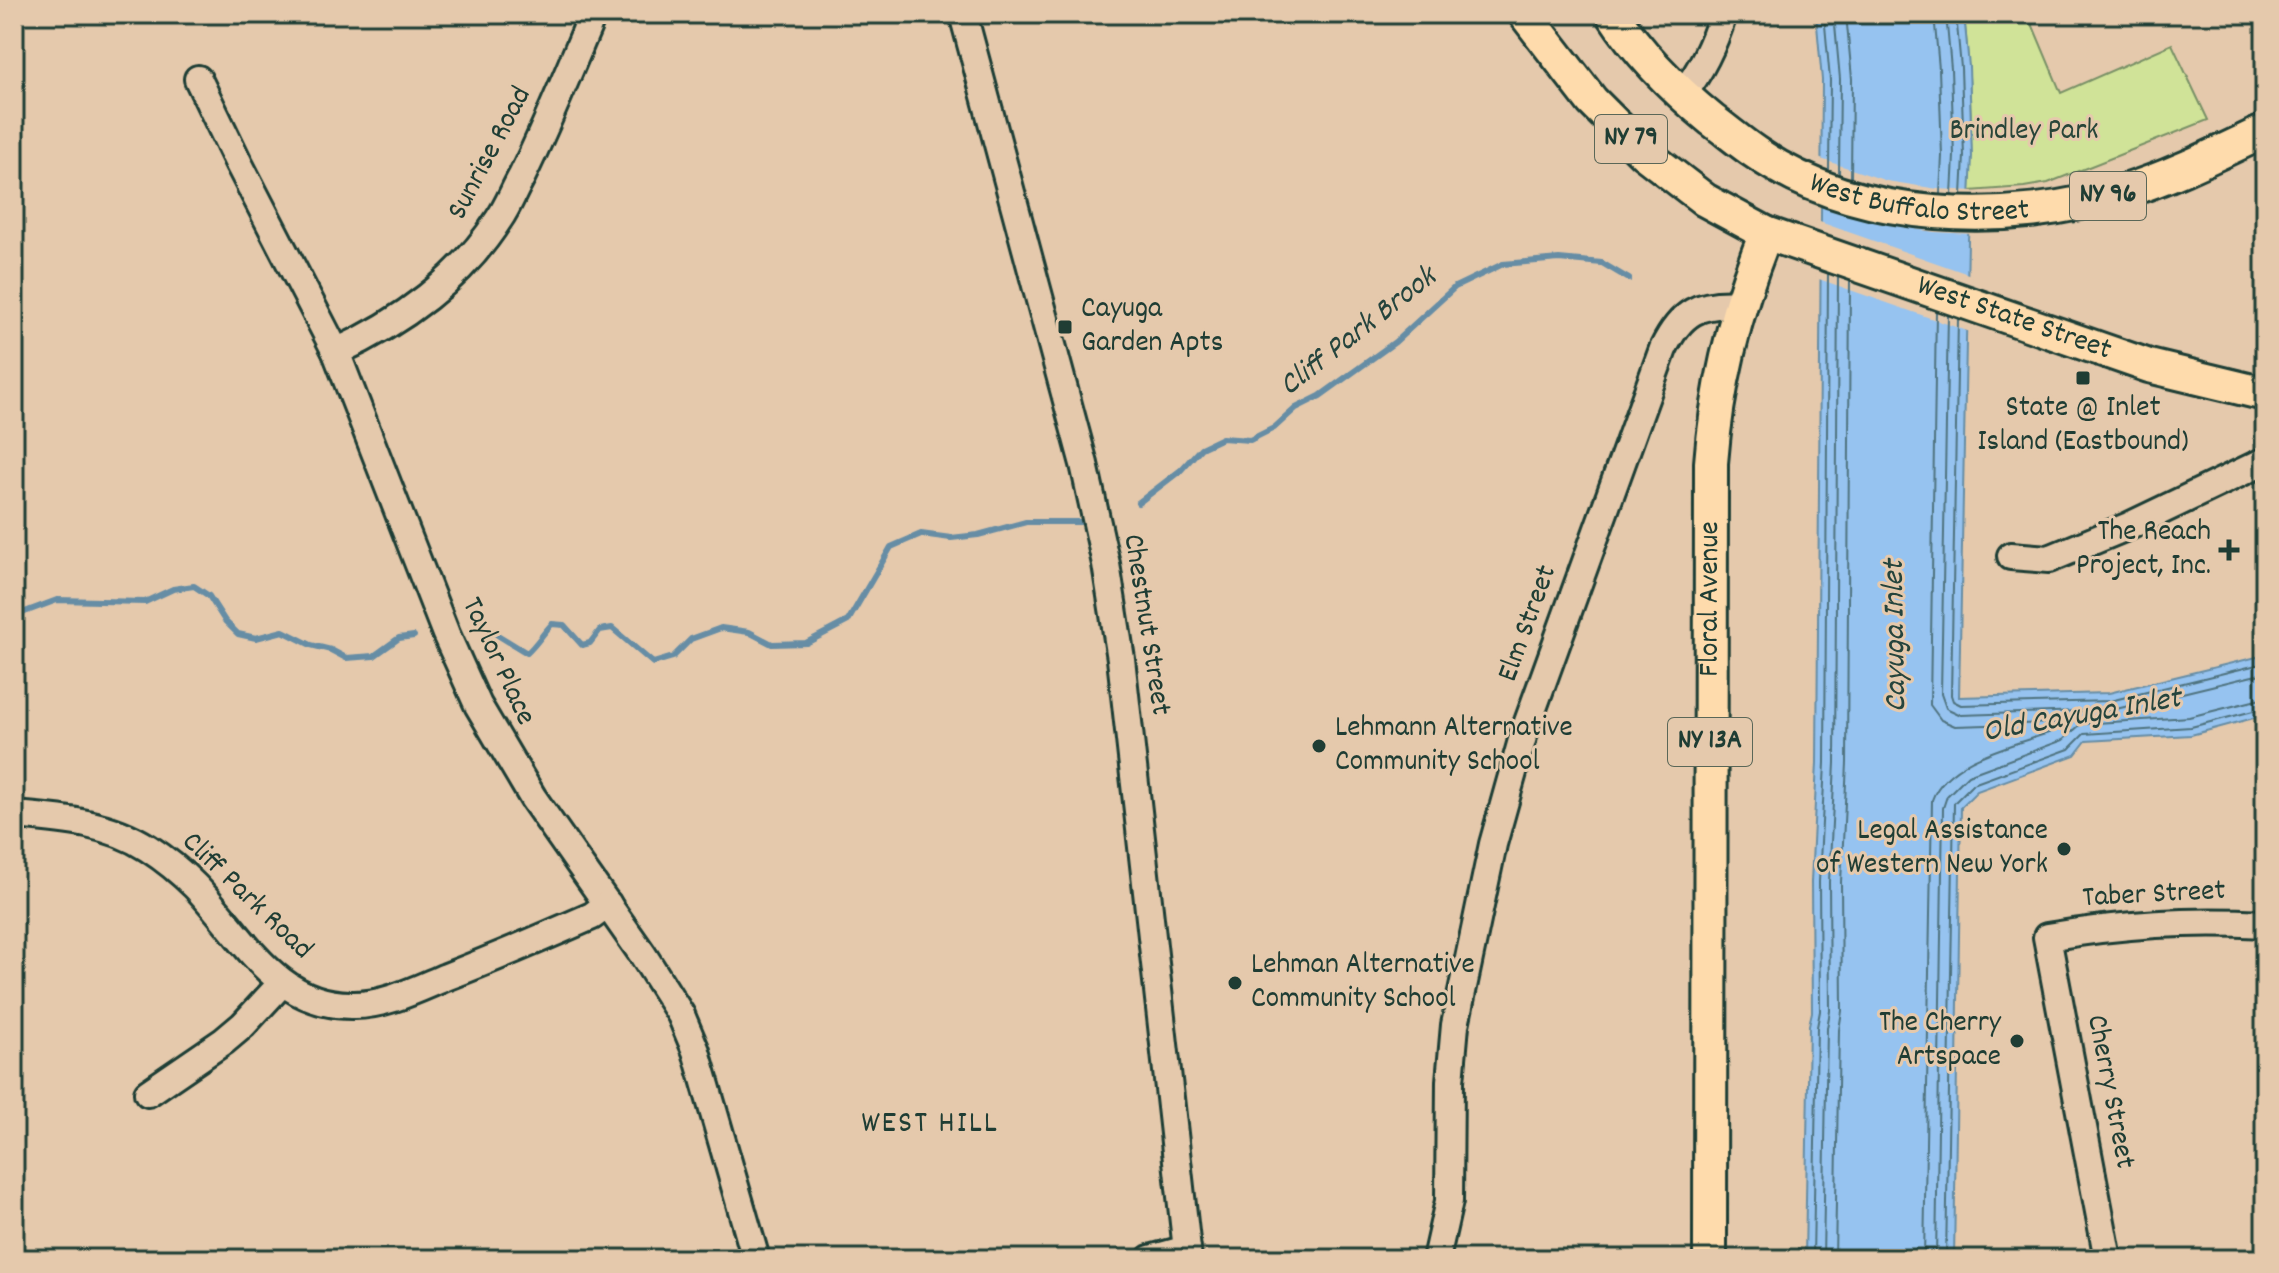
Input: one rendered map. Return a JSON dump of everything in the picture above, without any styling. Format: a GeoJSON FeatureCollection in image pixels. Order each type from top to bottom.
{"type":"FeatureCollection","features":[{"type":"Feature","properties":{"kind":"main road","name":"NY 79"},"geometry":{"type":"LineString","coordinates":[[1525,14],[1592,101],[1644,153],[1705,200],[1766,233]]}},
{"type":"Feature","properties":{"kind":"main road","name":"NY 96"},"geometry":{"type":"LineString","coordinates":[[1613,14],[1641,54],[1682,95]]}},
{"type":"Feature","properties":{"kind":"main road","name":"West Buffalo Street"},"geometry":{"type":"LineString","coordinates":[[1682,95],[1757,154],[1784,169],[1837,192],[1876,204],[1944,213],[2039,211],[2127,191],[2265,131]]}},
{"type":"Feature","properties":{"kind":"main road","name":"West State Street"},"geometry":{"type":"LineString","coordinates":[[1766,233],[2149,366],[2265,394]]}},
{"type":"Feature","properties":{"kind":"main road","name":"Floral Avenue"},"geometry":{"type":"LineString","coordinates":[[1710,1259],[1711,463],[1721,376],[1740,305],[1766,233]]}},
{"type":"Feature","properties":{"kind":"street","name":"Sunrise Road"},"geometry":{"type":"LineString","coordinates":[[336,352],[393,322],[426,297],[458,269],[493,228],[534,151],[593,14]]}},
{"type":"Feature","properties":{"kind":"street","name":"Chestnut Street"},"geometry":{"type":"LineString","coordinates":[[963,14],[1084,464],[1106,564],[1121,659],[1187,1254]]}},
{"type":"Feature","properties":{"kind":"street"},"geometry":{"type":"LineString","coordinates":[[1682,95],[1695,78],[1717,35],[1723,14]]}},
{"type":"Feature","properties":{"kind":"street","name":"Taylor Place"},"geometry":{"type":"LineString","coordinates":[[198,79],[336,352],[446,634],[478,705],[533,798],[671,997],[691,1039],[756,1259]]}},
{"type":"Feature","properties":{"kind":"street","name":"Elm Street"},"geometry":{"type":"LineString","coordinates":[[1436,1259],[1449,1201],[1450,1081],[1455,1025],[1479,904],[1524,733],[1663,349],[1677,325],[1696,310],[1718,303],[1740,305]]}},
{"type":"Feature","properties":{"kind":"street"},"geometry":{"type":"LineString","coordinates":[[2011,556],[2049,559],[2129,526],[2265,461]]}},
{"type":"Feature","properties":{"kind":"street","name":"Cliff Park Road"},"geometry":{"type":"LineString","coordinates":[[14,815],[87,823],[149,848],[196,887],[258,963],[282,983],[314,1000],[336,1004],[365,1005],[393,998],[592,916],[608,904]]}},
{"type":"Feature","properties":{"kind":"street","name":"Taber Street"},"geometry":{"type":"LineString","coordinates":[[2047,937],[2152,923],[2199,921],[2265,924]]}},
{"type":"Feature","properties":{"kind":"street","name":"Cherry Street"},"geometry":{"type":"LineString","coordinates":[[2047,937],[2108,1259]]}},
{"type":"Feature","properties":{"kind":"street"},"geometry":{"type":"LineString","coordinates":[[148,1093],[224,1041],[282,983]]}},
{"type":"Feature","properties":{"kind":"street"},"geometry":{"type":"LineString","coordinates":[[1150,1259],[1187,1254]]}},
{"type":"Feature","properties":{"kind":"green space","name":"Brindley Park"},"geometry":{"type":"Polygon","coordinates":[[[1964,14],[2028,14],[2061,93],[2172,44],[2208,120],[2048,183],[1970,191],[1970,102],[1964,14]]]}},
{"type":"Feature","properties":{"kind":"water"},"geometry":{"type":"Polygon","coordinates":[[[1816,14],[1964,14],[1972,156],[1959,697],[2109,693],[2265,655],[2265,715],[2191,735],[2086,741],[2075,755],[1977,791],[1961,807],[1954,1259],[1805,1259],[1809,1025],[1812,1012],[1811,882],[1817,763],[1822,80],[1816,14]]]}},
{"type":"Feature","properties":{"kind":"pier"},"geometry":{"type":"Polygon","coordinates":[[[1818,158],[1887,181],[1974,191],[1972,234],[1934,232],[1878,223],[1817,204],[1818,158]]]}},
{"type":"Feature","properties":{"kind":"pier"},"geometry":{"type":"Polygon","coordinates":[[[1817,221],[1971,275],[1970,332],[1816,278],[1817,221]]]}},
{"type":"Feature","properties":{"kind":"waterway","name":"Cliff Park Brook"},"geometry":{"type":"LineString","coordinates":[[1138,503],[1181,470],[1201,448],[1222,438],[1250,440],[1274,428],[1296,408],[1320,396],[1395,342],[1455,287],[1503,264],[1559,259],[1602,263],[1629,279]]}},
{"type":"Feature","properties":{"kind":"waterway","name":"Cliff Park Brook"},"geometry":{"type":"LineString","coordinates":[[491,631],[527,653],[552,624],[564,625],[582,645],[590,643],[600,630],[612,628],[653,663],[673,657],[691,639],[721,628],[749,632],[772,644],[806,643],[848,621],[891,547],[921,534],[951,538],[978,535],[1026,522],[1082,522]]}},
{"type":"Feature","properties":{"kind":"waterway","name":"Cliff Park Brook"},"geometry":{"type":"LineString","coordinates":[[14,616],[57,600],[145,602],[173,589],[194,586],[209,596],[225,621],[238,634],[256,638],[283,631],[346,658],[374,656],[399,638],[414,636]]}},
{"type":"Feature","properties":{"kind":"place","name":"Cayuga Garden Apts"},"geometry":{"type":"Point","coordinates":[1065,327]}},
{"type":"Feature","properties":{"kind":"place","name":"State @ Inlet Island (Eastbound)"},"geometry":{"type":"Point","coordinates":[2083,378]}},
{"type":"Feature","properties":{"kind":"place","name":"The Reach Project, Inc."},"geometry":{"type":"Point","coordinates":[2229,550]}},
{"type":"Feature","properties":{"kind":"place","name":"Lehmann Alternative Community School"},"geometry":{"type":"Point","coordinates":[1319,746]}},
{"type":"Feature","properties":{"kind":"place","name":"Legal Assistance of Western New York"},"geometry":{"type":"Point","coordinates":[2064,849]}},
{"type":"Feature","properties":{"kind":"place","name":"Lehman Alternative Community School"},"geometry":{"type":"Point","coordinates":[1235,983]}},
{"type":"Feature","properties":{"kind":"place","name":"The Cherry Artspace"},"geometry":{"type":"Point","coordinates":[2017,1041]}},
{"type":"Feature","properties":{"kind":"district","name":"WEST HILL"},"geometry":{"type":"Point","coordinates":[930,1125]}},
{"type":"Feature","properties":{"kind":"water label","name":"Cayuga Inlet"},"geometry":{"type":"Point","coordinates":[1897,636]}},
{"type":"Feature","properties":{"kind":"water label","name":"Old Cayuga Inlet"},"geometry":{"type":"Point","coordinates":[2082,717]}}]}
